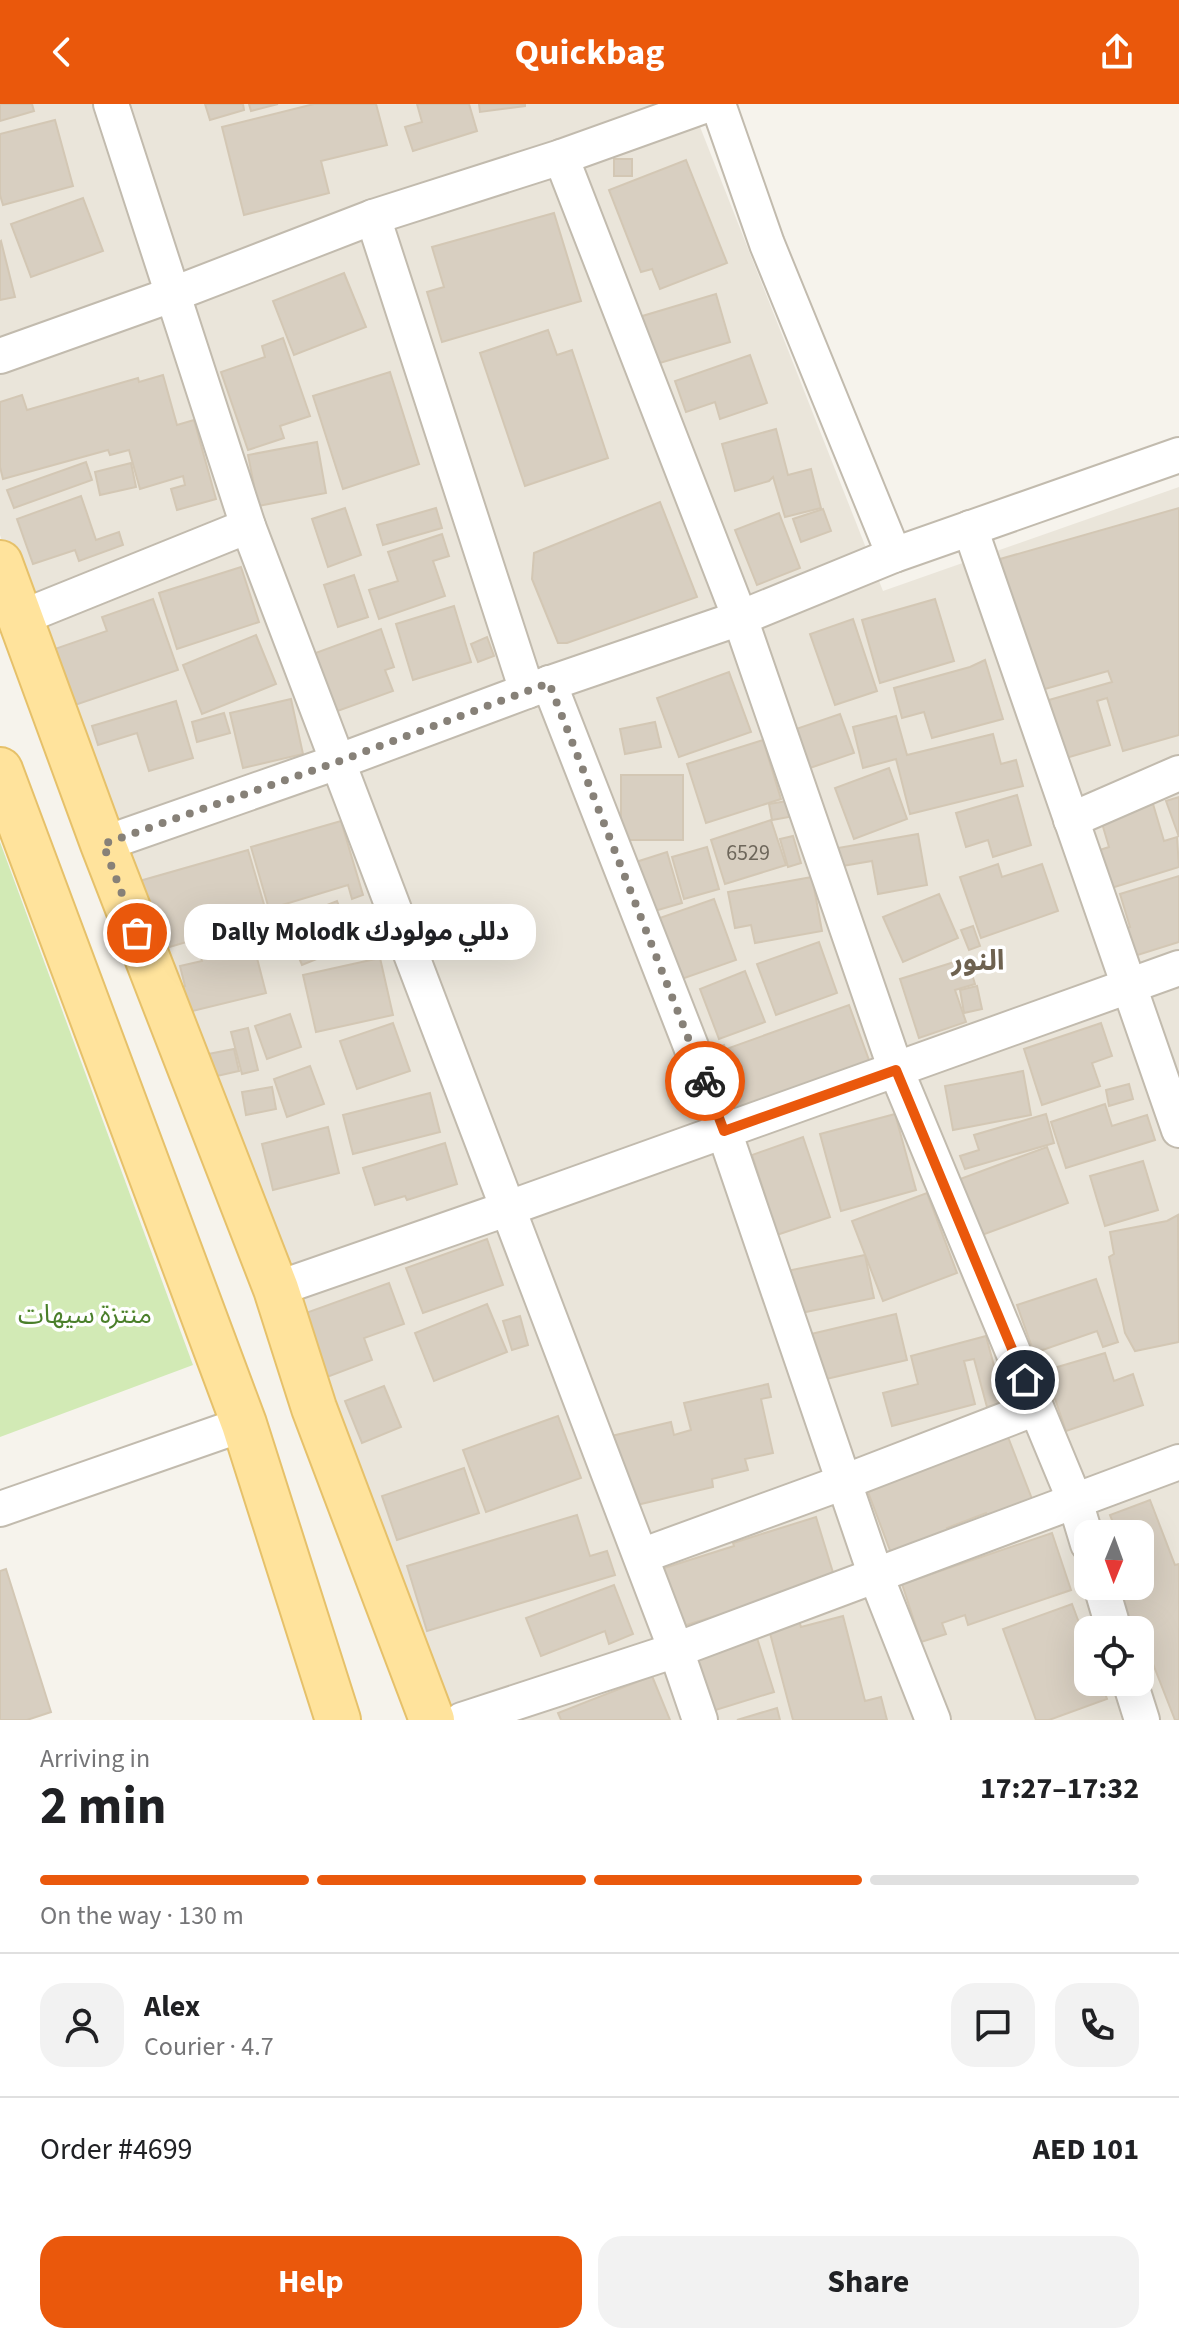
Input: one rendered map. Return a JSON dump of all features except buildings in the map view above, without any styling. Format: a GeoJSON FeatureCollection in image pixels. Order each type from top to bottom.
{"type":"FeatureCollection","features":[{"type":"Feature","properties":{"kind":"main road"},"geometry":{"type":"LineString","coordinates":[[0,563],[103,844],[276,1289],[314,1408],[432,1720]]}},
{"type":"Feature","properties":{"kind":"main road"},"geometry":{"type":"LineString","coordinates":[[0,770],[244,1424],[338,1720]]}},
{"type":"Feature","properties":{"kind":"street"},"geometry":{"type":"LineString","coordinates":[[111,104],[248,526],[641,1556],[700,1720]]}},
{"type":"Feature","properties":{"kind":"street"},"geometry":{"type":"LineString","coordinates":[[0,356],[171,295],[373,217],[561,157],[709,104]]}},
{"type":"Feature","properties":{"kind":"street"},"geometry":{"type":"LineString","coordinates":[[718,104],[767,244],[894,555]]}},
{"type":"Feature","properties":{"kind":"street"},"geometry":{"type":"LineString","coordinates":[[561,157],[740,618],[896,1070],[1081,1520]]}},
{"type":"Feature","properties":{"kind":"street"},"geometry":{"type":"LineString","coordinates":[[373,217],[538,687],[724,1131],[876,1576],[933,1720]]}},
{"type":"Feature","properties":{"kind":"street"},"geometry":{"type":"LineString","coordinates":[[103,844],[538,687],[740,618],[894,555],[1179,455]]}},
{"type":"Feature","properties":{"kind":"street"},"geometry":{"type":"LineString","coordinates":[[20,618],[248,526]]}},
{"type":"Feature","properties":{"kind":"street"},"geometry":{"type":"LineString","coordinates":[[970,528],[1179,1130]]}},
{"type":"Feature","properties":{"kind":"street"},"geometry":{"type":"LineString","coordinates":[[1071,820],[1179,773]]}},
{"type":"Feature","properties":{"kind":"street"},"geometry":{"type":"LineString","coordinates":[[276,1289],[1179,968]]}},
{"type":"Feature","properties":{"kind":"street"},"geometry":{"type":"LineString","coordinates":[[641,1556],[1036,1408]]}},
{"type":"Feature","properties":{"kind":"street"},"geometry":{"type":"LineString","coordinates":[[0,1509],[244,1424]]}},
{"type":"Feature","properties":{"kind":"street"},"geometry":{"type":"LineString","coordinates":[[462,1720],[676,1650],[1179,1462]]}},
{"type":"Feature","properties":{"kind":"street"},"geometry":{"type":"LineString","coordinates":[[1134,1696],[1142,1720]]}},
{"type":"Feature","properties":{"kind":"shaded area"},"geometry":{"type":"Polygon","coordinates":[[[0,104],[691,104],[883,591],[1179,487],[1179,1720],[455,1720],[93,799],[0,535],[0,104]]]}},
{"type":"Feature","properties":{"kind":"green space","name":"منتزة سيهات"},"geometry":{"type":"Polygon","coordinates":[[[0,842],[193,1365],[0,1437],[0,842]]]}},
{"type":"Feature","properties":{"kind":"way so far"},"geometry":{"type":"LineString","coordinates":[[137,933],[103,844],[549,683],[705,1081]]}},
{"type":"Feature","properties":{"kind":"place","name":"Dally Molodk دللي مولودك"},"geometry":{"type":"Point","coordinates":[137,933]}},
{"type":"Feature","properties":{"kind":"district","name":"النور"},"geometry":{"type":"Point","coordinates":[978,960]}},
{"type":"Feature","properties":{"kind":"route"},"geometry":{"type":"LineString","coordinates":[[705,1081],[724,1131],[896,1070],[1025,1380]]}}]}
